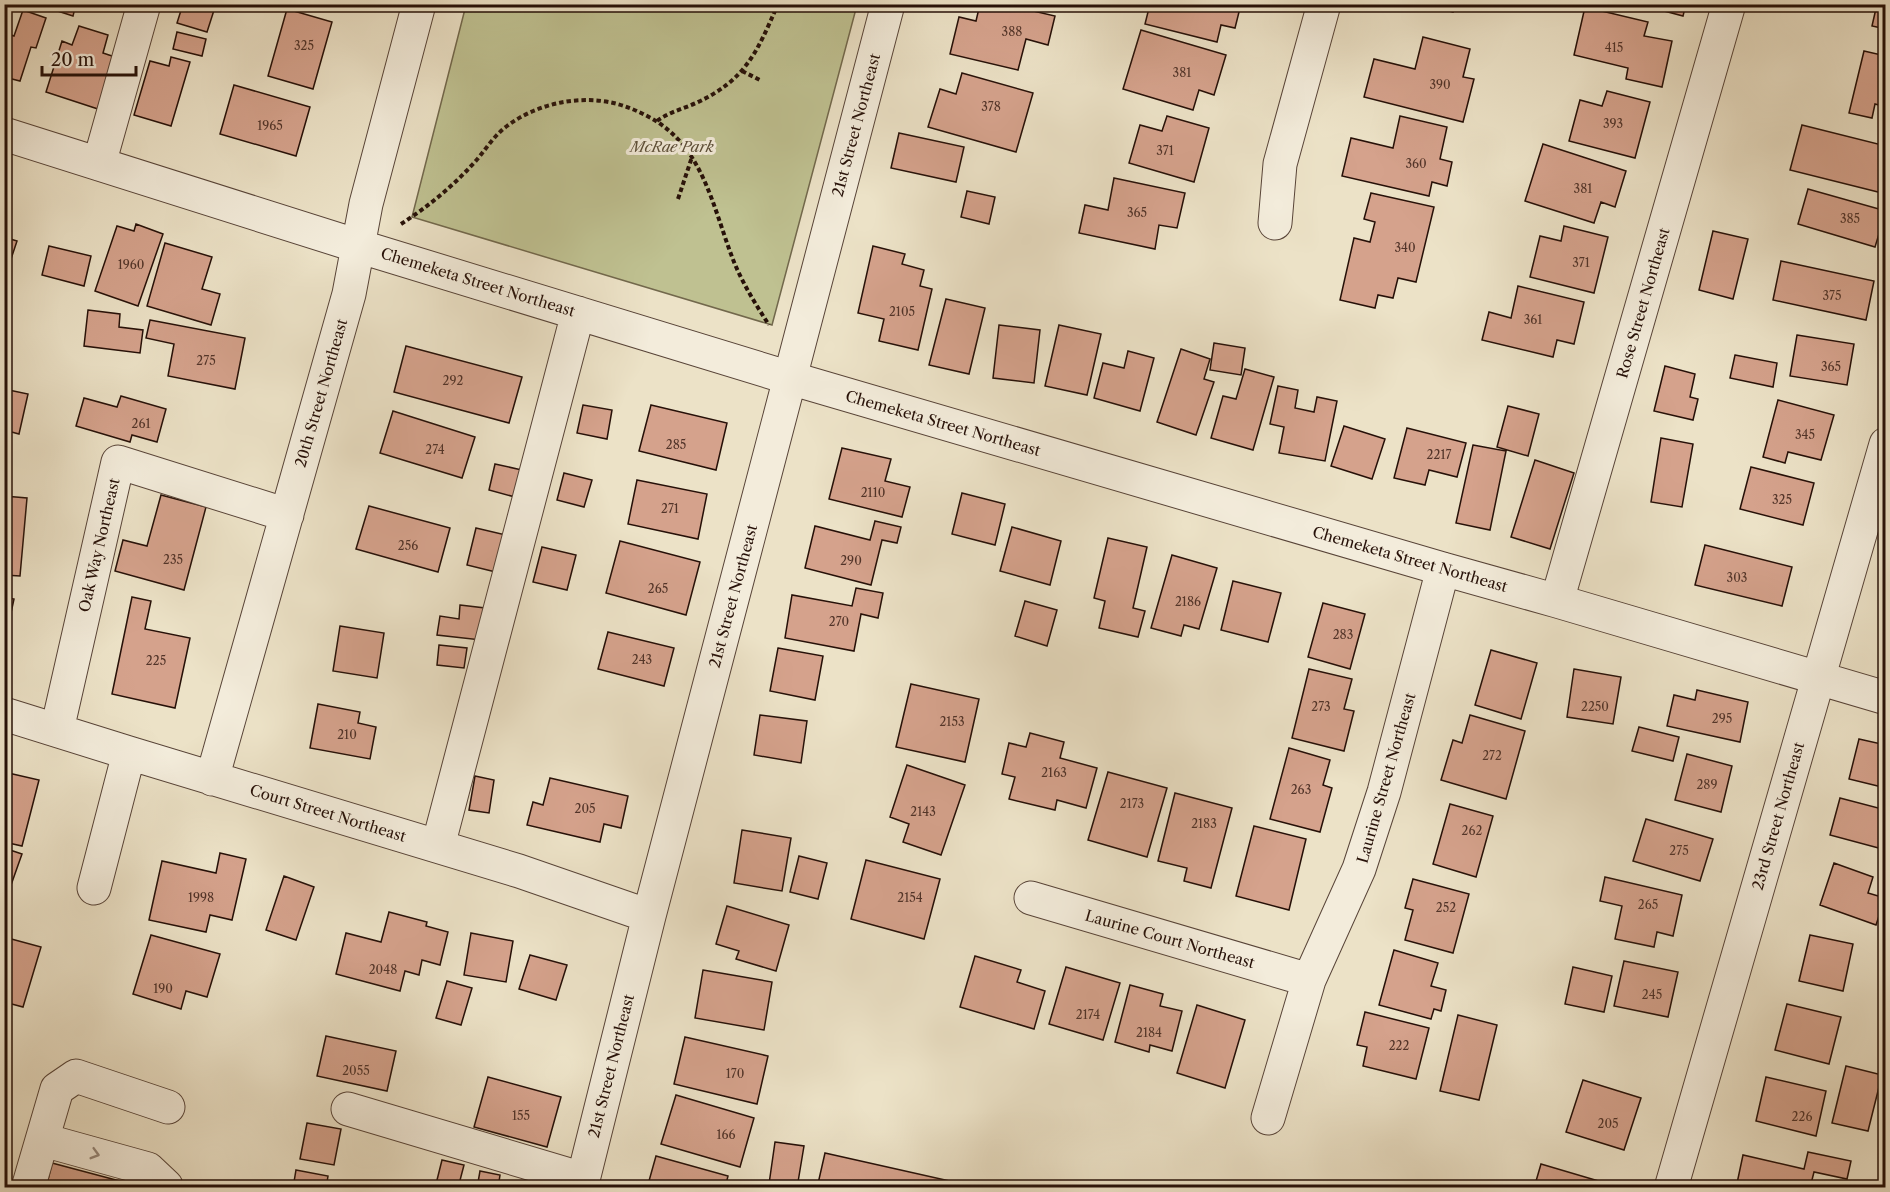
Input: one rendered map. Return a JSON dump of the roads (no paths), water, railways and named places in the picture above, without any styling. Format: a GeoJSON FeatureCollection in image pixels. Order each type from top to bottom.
{"type":"FeatureCollection","features":[{"type":"Feature","properties":{"kind":"street"},"geometry":{"type":"LineString","coordinates":[[99,164],[144,4]]}},
{"type":"Feature","properties":{"kind":"street","name":"20th Street Northeast"},"geometry":{"type":"LineString","coordinates":[[213,778],[349,294],[366,204],[419,4]]}},
{"type":"Feature","properties":{"kind":"street","name":"21st Street Northeast"},"geometry":{"type":"LineString","coordinates":[[582,1183],[649,916],[888,4]]}},
{"type":"Feature","properties":{"kind":"street"},"geometry":{"type":"LineString","coordinates":[[1275,222],[1280,164],[1324,4]]}},
{"type":"Feature","properties":{"kind":"street","name":"Rose Street Northeast"},"geometry":{"type":"LineString","coordinates":[[1557,601],[1729,4]]}},
{"type":"Feature","properties":{"kind":"street","name":"Chemeketa Street Northeast"},"geometry":{"type":"LineString","coordinates":[[4,134],[357,246],[578,313],[792,370],[1443,569],[1886,698]]}},
{"type":"Feature","properties":{"kind":"street"},"geometry":{"type":"LineString","coordinates":[[438,846],[578,313]]}},
{"type":"Feature","properties":{"kind":"street","name":"23rd Street Northeast"},"geometry":{"type":"LineString","coordinates":[[1671,1188],[1886,444]]}},
{"type":"Feature","properties":{"kind":"street","name":"Oak Way Northeast"},"geometry":{"type":"LineString","coordinates":[[57,730],[118,462],[287,515]]}},
{"type":"Feature","properties":{"kind":"street","name":"Laurine Street Northeast"},"geometry":{"type":"LineString","coordinates":[[1268,1118],[1310,980],[1363,858],[1384,792],[1443,569]]}},
{"type":"Feature","properties":{"kind":"street","name":"Court Street Northeast"},"geometry":{"type":"LineString","coordinates":[[4,714],[519,870],[649,916]]}},
{"type":"Feature","properties":{"kind":"street"},"geometry":{"type":"LineString","coordinates":[[94,888],[129,753]]}},
{"type":"Feature","properties":{"kind":"street","name":"Laurine Court Northeast"},"geometry":{"type":"LineString","coordinates":[[1031,898],[1310,980]]}},
{"type":"Feature","properties":{"kind":"street"},"geometry":{"type":"LineString","coordinates":[[28,1188],[57,1089],[76,1076],[168,1107]]}},
{"type":"Feature","properties":{"kind":"street"},"geometry":{"type":"LineString","coordinates":[[348,1109],[582,1183]]}},
{"type":"Feature","properties":{"kind":"street"},"geometry":{"type":"LineString","coordinates":[[42,1143],[47,1141],[157,1178]]}},
{"type":"Feature","properties":{"kind":"park label","name":"McRae Park"},"geometry":{"type":"Point","coordinates":[672,146]}}]}
